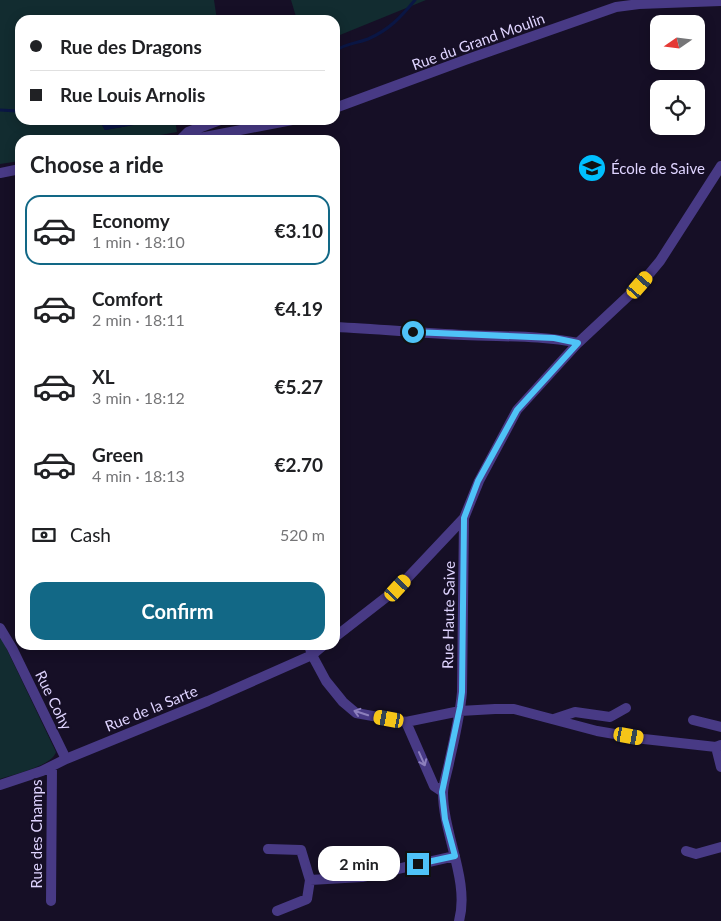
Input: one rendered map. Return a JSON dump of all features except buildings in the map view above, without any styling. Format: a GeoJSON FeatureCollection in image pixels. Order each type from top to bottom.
{"type":"FeatureCollection","features":[{"type":"Feature","properties":{"kind":"street","name":"Rue du Grand Moulin"},"geometry":{"type":"LineString","coordinates":[[340,106],[465,60],[616,8],[640,4],[721,1]]}},
{"type":"Feature","properties":{"kind":"street"},"geometry":{"type":"LineString","coordinates":[[185,135],[207,125]]}},
{"type":"Feature","properties":{"kind":"street"},"geometry":{"type":"LineString","coordinates":[[215,135],[266,125]]}},
{"type":"Feature","properties":{"kind":"street","name":"Rue Haute Saive"},"geometry":{"type":"LineString","coordinates":[[459,921],[461,914],[460,878],[445,819],[442,792],[460,711],[462,692],[464,518],[478,481],[517,410],[578,343],[640,285],[660,261],[721,166]]}},
{"type":"Feature","properties":{"kind":"street"},"geometry":{"type":"LineString","coordinates":[[0,173],[15,171]]}},
{"type":"Feature","properties":{"kind":"street"},"geometry":{"type":"LineString","coordinates":[[340,327],[429,334],[554,338],[578,343]]}},
{"type":"Feature","properties":{"kind":"street","name":"Rue Haute Saive"},"geometry":{"type":"LineString","coordinates":[[340,633],[398,588],[464,518]]}},
{"type":"Feature","properties":{"kind":"street","name":"Rue Cohy"},"geometry":{"type":"LineString","coordinates":[[0,628],[12,648],[66,758]]}},
{"type":"Feature","properties":{"kind":"street"},"geometry":{"type":"LineString","coordinates":[[311,650],[326,681],[343,702],[356,713],[406,722],[460,711],[514,709],[597,731],[644,739],[719,746],[721,767]]}},
{"type":"Feature","properties":{"kind":"street","name":"Rue de la Sarte"},"geometry":{"type":"LineString","coordinates":[[0,785],[52,767],[66,758],[208,701],[311,650]]}},
{"type":"Feature","properties":{"kind":"street"},"geometry":{"type":"LineString","coordinates":[[554,719],[574,712],[610,717],[626,708]]}},
{"type":"Feature","properties":{"kind":"street"},"geometry":{"type":"LineString","coordinates":[[693,720],[721,726]]}},
{"type":"Feature","properties":{"kind":"street","name":"Rue Haute Saive"},"geometry":{"type":"LineString","coordinates":[[406,722],[434,786],[442,792]]}},
{"type":"Feature","properties":{"kind":"street","name":"Rue des Champs"},"geometry":{"type":"LineString","coordinates":[[51,901],[52,767]]}},
{"type":"Feature","properties":{"kind":"street"},"geometry":{"type":"LineString","coordinates":[[686,851],[696,854],[721,847]]}},
{"type":"Feature","properties":{"kind":"street"},"geometry":{"type":"LineString","coordinates":[[268,849],[301,850],[310,880],[307,898],[277,911]]}},
{"type":"Feature","properties":{"kind":"street"},"geometry":{"type":"LineString","coordinates":[[310,880],[362,877],[455,856]]}},
{"type":"Feature","properties":{"kind":"green space"},"geometry":{"type":"Polygon","coordinates":[[[0,0],[214,0],[216,15],[15,15],[15,125],[102,125],[105,130],[134,125],[176,125],[177,132],[160,135],[15,135],[15,162],[0,164],[0,0]]]}},
{"type":"Feature","properties":{"kind":"green space"},"geometry":{"type":"Polygon","coordinates":[[[291,0],[426,0],[340,35],[340,15],[296,15],[291,0]]]}},
{"type":"Feature","properties":{"kind":"green space"},"geometry":{"type":"Polygon","coordinates":[[[0,635],[56,752],[53,757],[40,765],[0,779],[0,635]]]}},
{"type":"Feature","properties":{"kind":"shaded area"},"geometry":{"type":"Polygon","coordinates":[[[102,125],[134,125],[105,130],[102,125]]]}},
{"type":"Feature","properties":{"kind":"waterway"},"geometry":{"type":"LineString","coordinates":[[340,48],[368,39],[382,32],[400,17],[415,0]]}},
{"type":"Feature","properties":{"kind":"waterway"},"geometry":{"type":"LineString","coordinates":[[0,110],[15,111]]}},
{"type":"Feature","properties":{"kind":"place","name":"École de Saive"},"geometry":{"type":"Point","coordinates":[592,168]}},
{"type":"Feature","properties":{"kind":"route"},"geometry":{"type":"LineString","coordinates":[[413,332],[554,338],[578,343],[517,410],[478,481],[464,518],[462,692],[442,792],[445,819],[455,856],[418,864]]}}]}
